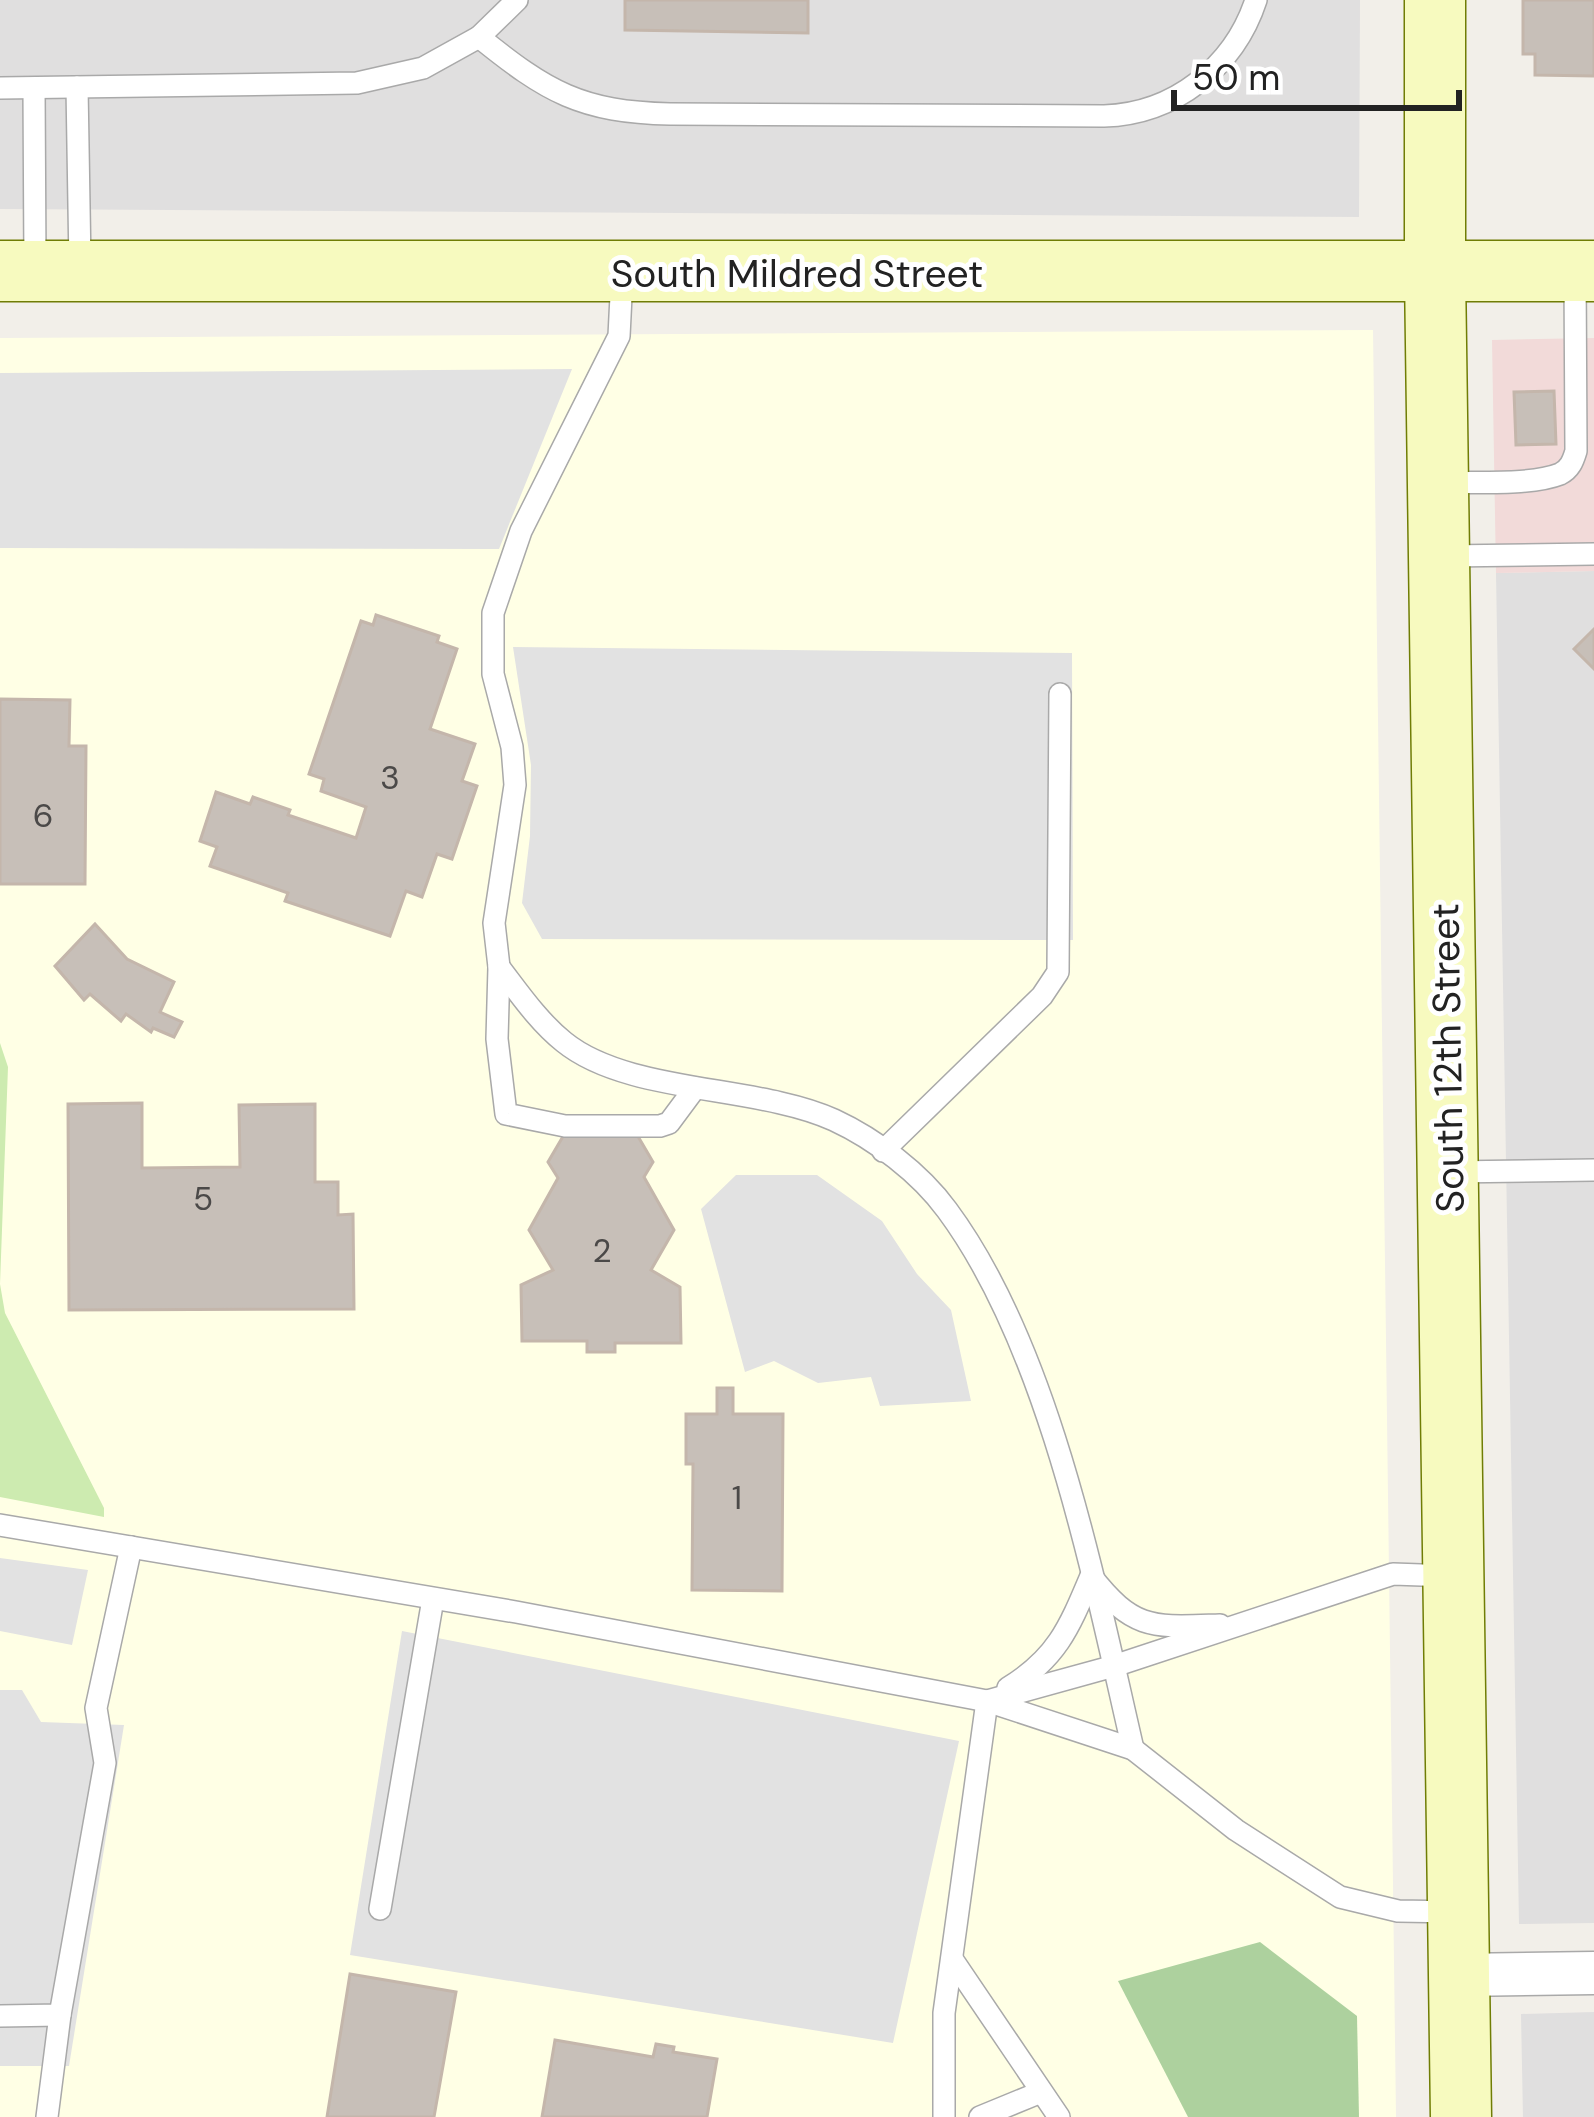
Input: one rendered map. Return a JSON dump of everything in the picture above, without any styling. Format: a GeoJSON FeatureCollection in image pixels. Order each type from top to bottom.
{"type":"FeatureCollection","features":[{"type":"Feature","properties":{"kind":"main road","name":"South 12th Street"},"geometry":{"type":"LineString","coordinates":[[1435,0],[1461,2117]]}},
{"type":"Feature","properties":{"kind":"main road","name":"South Mildred Street"},"geometry":{"type":"LineString","coordinates":[[38,271],[1585,271]]}},
{"type":"Feature","properties":{"kind":"street"},"geometry":{"type":"LineString","coordinates":[[1459,1975],[1594,1973]]}},
{"type":"Feature","properties":{"kind":"lane"},"geometry":{"type":"LineString","coordinates":[[0,88],[357,83],[423,68],[479,37],[517,0]]}},
{"type":"Feature","properties":{"kind":"lane"},"geometry":{"type":"LineString","coordinates":[[479,37],[520,70],[569,99],[614,112],[1117,116],[1172,101],[1202,81],[1236,40],[1256,0]]}},
{"type":"Feature","properties":{"kind":"lane"},"geometry":{"type":"LineString","coordinates":[[38,271],[77,141],[77,87]]}},
{"type":"Feature","properties":{"kind":"lane"},"geometry":{"type":"LineString","coordinates":[[34,88],[38,271]]}},
{"type":"Feature","properties":{"kind":"lane"},"geometry":{"type":"LineString","coordinates":[[34,142],[77,141]]}},
{"type":"Feature","properties":{"kind":"lane"},"geometry":{"type":"LineString","coordinates":[[1439,483],[1534,478],[1561,473],[1572,465],[1585,271]]}},
{"type":"Feature","properties":{"kind":"lane"},"geometry":{"type":"LineString","coordinates":[[622,274],[619,336],[521,531],[493,613],[493,674],[512,746],[514,785],[494,922],[497,1039],[506,1114],[565,1126],[660,1126],[668,1123],[694,1088]]}},
{"type":"Feature","properties":{"kind":"lane"},"geometry":{"type":"LineString","coordinates":[[1440,556],[1594,554]]}},
{"type":"Feature","properties":{"kind":"lane"},"geometry":{"type":"LineString","coordinates":[[883,1151],[1042,996],[1058,972],[1060,694]]}},
{"type":"Feature","properties":{"kind":"lane"},"geometry":{"type":"LineString","coordinates":[[496,956],[538,1017],[566,1045],[610,1066],[833,1120],[905,1165],[945,1207],[979,1259],[1026,1359],[1060,1457],[1133,1749]]}},
{"type":"Feature","properties":{"kind":"lane"},"geometry":{"type":"LineString","coordinates":[[1449,1172],[1594,1170]]}},
{"type":"Feature","properties":{"kind":"lane"},"geometry":{"type":"LineString","coordinates":[[0,1525],[987,1701],[1133,1749],[1236,1830],[1340,1897],[1398,1911],[1458,1912]]}},
{"type":"Feature","properties":{"kind":"lane"},"geometry":{"type":"LineString","coordinates":[[46,2117],[105,1763],[96,1708],[131,1547]]}},
{"type":"Feature","properties":{"kind":"lane"},"geometry":{"type":"LineString","coordinates":[[987,1701],[1114,1666],[1394,1574],[1451,1576]]}},
{"type":"Feature","properties":{"kind":"lane"},"geometry":{"type":"LineString","coordinates":[[1090,1576],[1122,1613],[1147,1623],[1241,1624]]}},
{"type":"Feature","properties":{"kind":"lane"},"geometry":{"type":"LineString","coordinates":[[987,1701],[1039,1669],[1069,1628],[1090,1576]]}},
{"type":"Feature","properties":{"kind":"lane"},"geometry":{"type":"LineString","coordinates":[[380,1909],[433,1599]]}},
{"type":"Feature","properties":{"kind":"lane"},"geometry":{"type":"LineString","coordinates":[[944,2117],[944,2013],[987,1701]]}},
{"type":"Feature","properties":{"kind":"lane"},"geometry":{"type":"LineString","coordinates":[[952,1959],[1059,2117]]}},
{"type":"Feature","properties":{"kind":"lane"},"geometry":{"type":"LineString","coordinates":[[0,2015],[60,2015]]}},
{"type":"Feature","properties":{"kind":"lane"},"geometry":{"type":"LineString","coordinates":[[980,2117],[1041,2092]]}},
{"type":"Feature","properties":{"kind":"shaded area"},"geometry":{"type":"Polygon","coordinates":[[[0,0],[1360,0],[1359,217],[0,209],[0,0]]]}},
{"type":"Feature","properties":{"kind":"shaded area"},"geometry":{"type":"Polygon","coordinates":[[[1373,330],[1396,2117],[0,2117],[0,338],[1373,330]]]}},
{"type":"Feature","properties":{"kind":"shaded area"},"geometry":{"type":"Polygon","coordinates":[[[1594,338],[1594,571],[1496,573],[1492,340],[1594,338]]]}},
{"type":"Feature","properties":{"kind":"shaded area"},"geometry":{"type":"Polygon","coordinates":[[[572,369],[499,549],[0,548],[0,373],[572,369]]]}},
{"type":"Feature","properties":{"kind":"shaded area"},"geometry":{"type":"Polygon","coordinates":[[[1594,571],[1594,1923],[1519,1924],[1496,573],[1594,571]]]}},
{"type":"Feature","properties":{"kind":"shaded area"},"geometry":{"type":"Polygon","coordinates":[[[513,647],[1072,653],[1073,940],[542,939],[522,903],[530,836],[531,765],[513,647]]]}},
{"type":"Feature","properties":{"kind":"shaded area"},"geometry":{"type":"Polygon","coordinates":[[[736,1175],[817,1175],[882,1221],[917,1274],[951,1310],[971,1401],[880,1406],[871,1377],[818,1383],[774,1361],[745,1372],[701,1209],[736,1175]]]}},
{"type":"Feature","properties":{"kind":"shaded area"},"geometry":{"type":"Polygon","coordinates":[[[0,1558],[88,1570],[72,1645],[0,1631],[0,1558]]]}},
{"type":"Feature","properties":{"kind":"shaded area"},"geometry":{"type":"Polygon","coordinates":[[[402,1631],[959,1741],[893,2043],[350,1955],[402,1631]]]}},
{"type":"Feature","properties":{"kind":"shaded area"},"geometry":{"type":"Polygon","coordinates":[[[0,1690],[22,1690],[41,1722],[124,1725],[69,2066],[0,2066],[0,1690]]]}},
{"type":"Feature","properties":{"kind":"shaded area"},"geometry":{"type":"Polygon","coordinates":[[[1594,2012],[1594,2117],[1523,2117],[1521,2014],[1594,2012]]]}},
{"type":"Feature","properties":{"kind":"green space"},"geometry":{"type":"Polygon","coordinates":[[[0,1043],[8,1067],[0,1284],[0,1043]]]}},
{"type":"Feature","properties":{"kind":"green space"},"geometry":{"type":"Polygon","coordinates":[[[0,1284],[5,1313],[104,1508],[104,1517],[0,1497],[0,1284]]]}},
{"type":"Feature","properties":{"kind":"green space"},"geometry":{"type":"Polygon","coordinates":[[[1260,1942],[1357,2016],[1359,2117],[1188,2117],[1118,1981],[1260,1942]]]}},
{"type":"Feature","properties":{"kind":"building"},"geometry":{"type":"Polygon","coordinates":[[[625,0],[808,0],[808,33],[625,30],[625,0]]]}},
{"type":"Feature","properties":{"kind":"building"},"geometry":{"type":"Polygon","coordinates":[[[1523,0],[1594,0],[1594,76],[1535,75],[1535,54],[1523,54],[1523,0]]]}},
{"type":"Feature","properties":{"kind":"building"},"geometry":{"type":"Polygon","coordinates":[[[1554,391],[1556,444],[1516,445],[1514,392],[1554,391]]]}},
{"type":"Feature","properties":{"kind":"building"},"geometry":{"type":"Polygon","coordinates":[[[376,615],[439,636],[437,642],[457,649],[430,729],[475,744],[462,781],[477,786],[452,859],[437,854],[422,897],[406,891],[390,936],[285,901],[288,893],[210,866],[217,847],[200,841],[216,792],[250,804],[253,797],[290,810],[288,815],[356,838],[366,807],[321,791],[324,779],[309,774],[361,621],[373,625],[376,615]]]}},
{"type":"Feature","properties":{"kind":"building"},"geometry":{"type":"Polygon","coordinates":[[[1594,629],[1594,669],[1574,649],[1594,629]]]}},
{"type":"Feature","properties":{"kind":"building"},"geometry":{"type":"Polygon","coordinates":[[[0,699],[70,700],[69,746],[86,746],[85,884],[0,884],[0,699]]]}},
{"type":"Feature","properties":{"kind":"building"},"geometry":{"type":"Polygon","coordinates":[[[95,924],[127,959],[174,982],[160,1012],[182,1022],[174,1037],[153,1028],[151,1032],[126,1014],[121,1021],[90,994],[84,1000],[55,966],[95,924]]]}},
{"type":"Feature","properties":{"kind":"building"},"geometry":{"type":"Polygon","coordinates":[[[142,1103],[142,1168],[240,1167],[239,1105],[315,1104],[315,1182],[338,1182],[338,1215],[353,1214],[354,1309],[69,1310],[68,1104],[142,1103]]]}},
{"type":"Feature","properties":{"kind":"building"},"geometry":{"type":"Polygon","coordinates":[[[565,1133],[636,1133],[653,1162],[644,1177],[674,1230],[651,1270],[680,1287],[681,1343],[615,1343],[615,1352],[587,1352],[587,1341],[522,1341],[521,1285],[553,1270],[529,1230],[558,1178],[548,1162],[565,1133]]]}},
{"type":"Feature","properties":{"kind":"building"},"geometry":{"type":"Polygon","coordinates":[[[717,1388],[733,1388],[733,1414],[783,1414],[782,1591],[692,1590],[693,1464],[686,1464],[686,1414],[717,1414],[717,1388]]]}},
{"type":"Feature","properties":{"kind":"building"},"geometry":{"type":"Polygon","coordinates":[[[350,1974],[456,1992],[434,2117],[327,2117],[350,1974]]]}},
{"type":"Feature","properties":{"kind":"building"},"geometry":{"type":"Polygon","coordinates":[[[555,2040],[653,2057],[656,2044],[674,2047],[673,2052],[717,2059],[707,2117],[542,2117],[555,2040]]]}}]}
